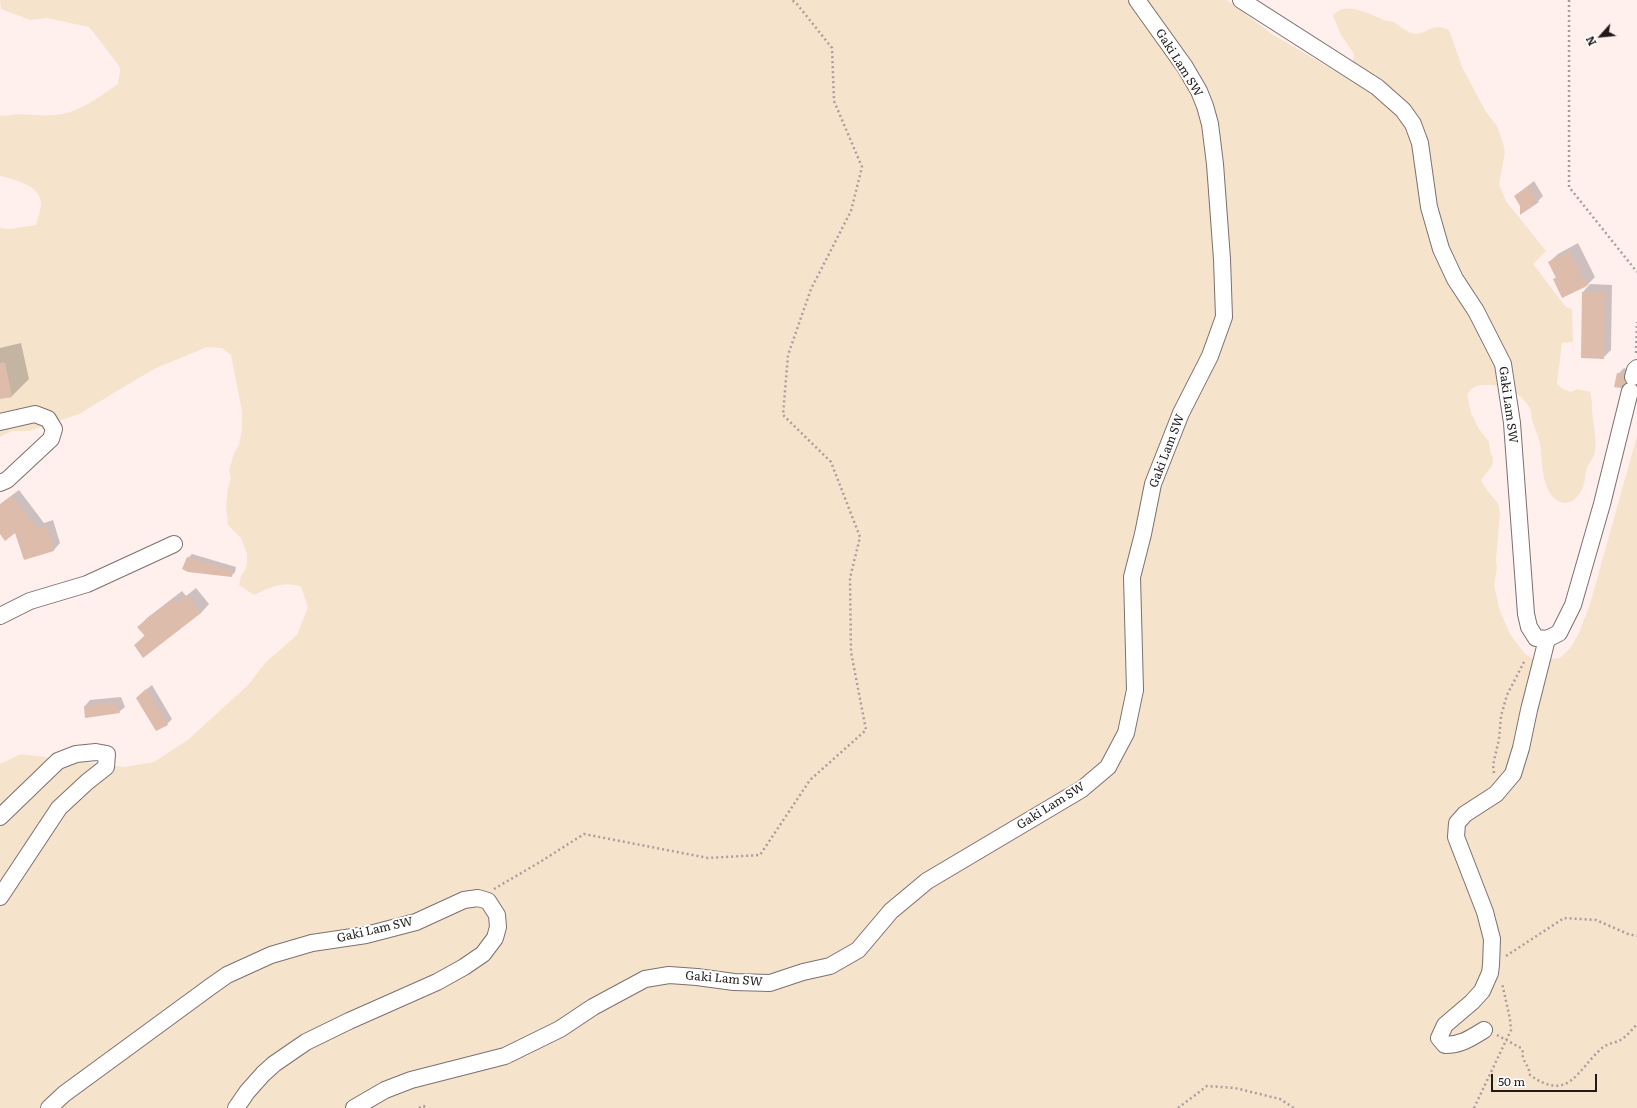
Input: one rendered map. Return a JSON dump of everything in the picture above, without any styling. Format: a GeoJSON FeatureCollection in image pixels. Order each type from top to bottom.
{"type":"FeatureCollection","features":[{"type":"Feature","properties":{"kind":"street","name":"Gaki Lam SW"},"geometry":{"type":"LineString","coordinates":[[354,1108],[385,1090],[411,1080],[505,1056],[560,1028],[593,1007],[645,979],[669,975],[697,976],[734,982],[770,983],[803,972],[830,966],[858,950],[891,911],[927,881],[1082,789],[1108,767],[1126,733],[1135,690],[1132,577],[1143,534],[1153,484],[1181,413],[1210,356],[1224,317],[1217,179],[1210,124],[1199,91],[1185,67],[1137,0]]}},
{"type":"Feature","properties":{"kind":"street","name":"Gaki Lam SW"},"geometry":{"type":"LineString","coordinates":[[1241,0],[1377,87],[1403,110],[1413,124],[1420,143],[1429,207],[1441,249],[1455,279],[1476,311],[1503,364],[1512,423],[1526,614],[1529,627],[1536,638],[1547,640]]}},
{"type":"Feature","properties":{"kind":"street"},"geometry":{"type":"LineString","coordinates":[[1484,1030],[1466,1041],[1452,1045],[1445,1045],[1439,1038],[1445,1025],[1472,1002],[1482,991],[1490,973],[1491,965],[1492,939],[1485,912],[1456,837],[1457,823],[1465,814],[1496,794],[1513,774],[1521,748],[1547,640],[1559,633],[1574,605],[1602,504],[1634,376]]}},
{"type":"Feature","properties":{"kind":"street"},"geometry":{"type":"LineString","coordinates":[[0,422],[35,414],[48,419],[54,429],[51,439],[7,480],[0,483]]}},
{"type":"Feature","properties":{"kind":"street"},"geometry":{"type":"LineString","coordinates":[[0,616],[30,601],[87,584],[174,544]]}},
{"type":"Feature","properties":{"kind":"street"},"geometry":{"type":"LineString","coordinates":[[0,817],[58,762],[76,754],[96,752],[107,754],[106,767],[59,808],[0,897]]}},
{"type":"Feature","properties":{"kind":"street","name":"Gaki Lam SW"},"geometry":{"type":"LineString","coordinates":[[49,1108],[64,1094],[227,975],[272,955],[312,943],[366,935],[416,922],[464,900],[478,898]]}},
{"type":"Feature","properties":{"kind":"street"},"geometry":{"type":"LineString","coordinates":[[236,1108],[247,1092],[274,1064],[306,1042],[437,982],[464,967],[483,954],[495,938],[498,927],[497,915],[488,901],[478,898]]}},
{"type":"Feature","properties":{"kind":"path"},"geometry":{"type":"LineString","coordinates":[[478,898],[540,862],[584,834],[708,858],[760,855],[810,780],[866,730],[851,652],[850,578],[860,537],[830,462],[783,415],[788,355],[811,289],[851,211],[862,167],[834,101],[832,48],[797,4],[792,0]]}},
{"type":"Feature","properties":{"kind":"path"},"geometry":{"type":"LineString","coordinates":[[1569,0],[1569,187],[1637,272]]}},
{"type":"Feature","properties":{"kind":"path"},"geometry":{"type":"LineString","coordinates":[[1634,376],[1637,322]]}},
{"type":"Feature","properties":{"kind":"path"},"geometry":{"type":"LineString","coordinates":[[1496,794],[1493,765],[1499,739],[1501,716],[1507,695],[1526,660]]}},
{"type":"Feature","properties":{"kind":"path"},"geometry":{"type":"LineString","coordinates":[[1491,965],[1564,918],[1596,920],[1628,934],[1637,936]]}},
{"type":"Feature","properties":{"kind":"path"},"geometry":{"type":"LineString","coordinates":[[1484,1030],[1521,1048],[1523,1051],[1523,1057],[1529,1066],[1530,1075],[1541,1082],[1559,1086],[1573,1080],[1601,1049],[1608,1044],[1623,1038],[1637,1024]]}},
{"type":"Feature","properties":{"kind":"path"},"geometry":{"type":"LineString","coordinates":[[1178,1108],[1207,1086],[1235,1088],[1280,1099],[1294,1108]]}},
{"type":"Feature","properties":{"kind":"path"},"geometry":{"type":"LineString","coordinates":[[419,1108],[424,1106],[425,1108]]}},
{"type":"Feature","properties":{"kind":"shaded area"},"geometry":{"type":"Polygon","coordinates":[[[0,0],[1227,0],[1272,34],[1350,80],[1354,54],[1341,35],[1333,16],[1338,11],[1350,9],[1364,12],[1393,22],[1406,31],[1416,34],[1437,27],[1449,30],[1463,69],[1486,112],[1497,126],[1503,143],[1505,152],[1499,184],[1506,201],[1546,251],[1533,264],[1566,307],[1572,309],[1573,342],[1562,343],[1557,384],[1563,389],[1571,392],[1577,389],[1590,392],[1592,399],[1596,442],[1593,458],[1587,468],[1585,481],[1577,498],[1573,501],[1564,503],[1554,498],[1547,488],[1539,440],[1532,420],[1531,411],[1523,399],[1511,390],[1502,386],[1476,386],[1471,389],[1467,395],[1471,413],[1479,429],[1489,442],[1490,451],[1493,458],[1492,466],[1481,480],[1486,489],[1498,503],[1500,513],[1496,560],[1497,568],[1494,585],[1500,611],[1510,634],[1525,654],[1533,659],[1560,658],[1571,647],[1579,633],[1590,604],[1637,436],[1637,1108],[0,1108],[0,764],[21,754],[124,767],[154,762],[189,739],[249,684],[265,663],[297,635],[308,607],[301,587],[295,585],[289,584],[277,586],[254,595],[239,585],[247,563],[247,554],[241,538],[228,525],[226,506],[228,487],[231,479],[229,470],[234,453],[239,445],[242,429],[242,411],[231,355],[222,348],[207,347],[154,369],[79,414],[29,431],[12,431],[0,437],[0,228],[9,229],[36,225],[41,203],[36,192],[31,187],[18,181],[0,176],[0,115],[51,115],[70,112],[101,96],[118,84],[120,68],[89,27],[47,18],[30,20],[1,9],[0,0]]]}},
{"type":"Feature","properties":{"kind":"building"},"geometry":{"type":"Polygon","coordinates":[[[1528,186],[1539,202],[1520,215],[1520,206],[1514,196],[1528,186]]]}},
{"type":"Feature","properties":{"kind":"building"},"geometry":{"type":"Polygon","coordinates":[[[1570,251],[1587,286],[1562,298],[1553,279],[1556,278],[1548,262],[1570,251]]]}},
{"type":"Feature","properties":{"kind":"building"},"geometry":{"type":"Polygon","coordinates":[[[1582,292],[1605,292],[1604,359],[1581,358],[1582,292]]]}},
{"type":"Feature","properties":{"kind":"building"},"geometry":{"type":"Polygon","coordinates":[[[5,362],[12,397],[0,399],[0,363],[5,362]]]}},
{"type":"Feature","properties":{"kind":"building"},"geometry":{"type":"Polygon","coordinates":[[[1617,373],[1624,375],[1626,383],[1621,388],[1614,387],[1617,373]]]}},
{"type":"Feature","properties":{"kind":"building"},"geometry":{"type":"Polygon","coordinates":[[[12,496],[37,529],[47,526],[54,551],[24,560],[15,533],[5,541],[0,534],[0,505],[12,496]]]}},
{"type":"Feature","properties":{"kind":"building"},"geometry":{"type":"Polygon","coordinates":[[[187,557],[233,571],[232,577],[188,572],[182,569],[187,557]]]}},
{"type":"Feature","properties":{"kind":"building"},"geometry":{"type":"Polygon","coordinates":[[[187,595],[201,613],[143,658],[134,645],[145,636],[137,627],[174,599],[177,603],[187,595]]]}},
{"type":"Feature","properties":{"kind":"building"},"geometry":{"type":"Polygon","coordinates":[[[146,689],[168,725],[156,731],[136,698],[146,689]]]}},
{"type":"Feature","properties":{"kind":"building"},"geometry":{"type":"Polygon","coordinates":[[[115,702],[120,713],[85,718],[84,706],[115,702]]]}}]}
